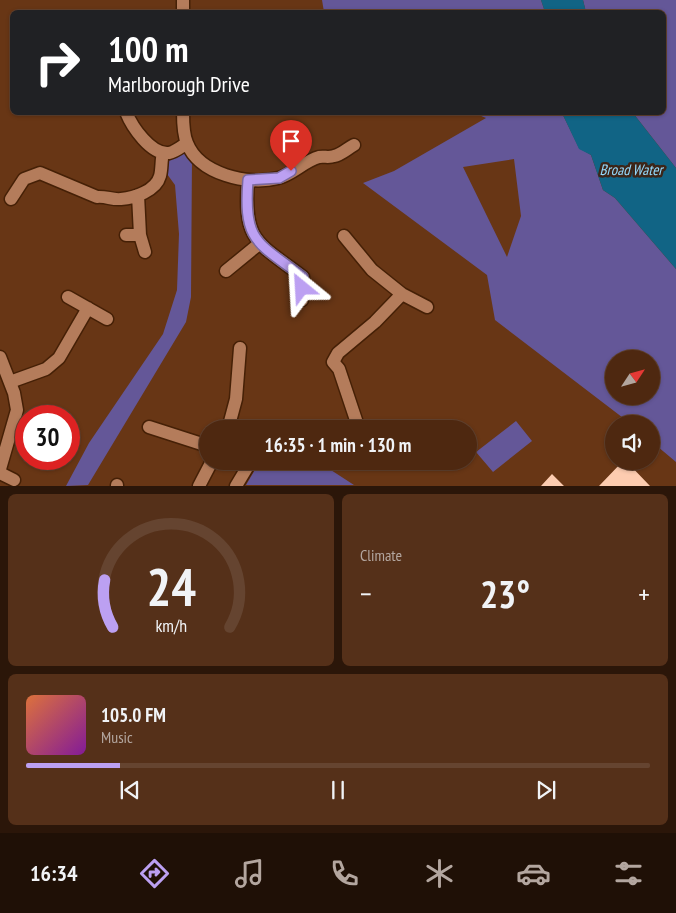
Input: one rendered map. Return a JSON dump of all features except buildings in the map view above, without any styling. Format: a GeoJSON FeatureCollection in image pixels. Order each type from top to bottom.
{"type":"FeatureCollection","features":[{"type":"Feature","properties":{"kind":"street"},"geometry":{"type":"LineString","coordinates":[[128,115],[145,140],[163,152],[170,153],[187,143]]}},
{"type":"Feature","properties":{"kind":"street"},"geometry":{"type":"LineString","coordinates":[[183,115],[187,143],[192,153],[217,172],[248,180],[279,178],[304,163],[320,156],[335,156],[354,145]]}},
{"type":"Feature","properties":{"kind":"street"},"geometry":{"type":"LineString","coordinates":[[11,199],[24,179],[40,173],[97,198],[105,196],[119,199],[138,195],[149,190],[159,178],[163,152]]}},
{"type":"Feature","properties":{"kind":"street"},"geometry":{"type":"LineString","coordinates":[[248,180],[246,210],[249,227],[259,244],[303,277],[302,300]]}},
{"type":"Feature","properties":{"kind":"street"},"geometry":{"type":"LineString","coordinates":[[138,195],[140,234],[145,252]]}},
{"type":"Feature","properties":{"kind":"street"},"geometry":{"type":"LineString","coordinates":[[126,235],[140,234]]}},
{"type":"Feature","properties":{"kind":"street"},"geometry":{"type":"LineString","coordinates":[[344,236],[372,270],[402,294],[427,307]]}},
{"type":"Feature","properties":{"kind":"street"},"geometry":{"type":"LineString","coordinates":[[226,271],[259,244]]}},
{"type":"Feature","properties":{"kind":"street"},"geometry":{"type":"LineString","coordinates":[[356,420],[338,369],[333,362],[338,354],[375,322],[402,294]]}},
{"type":"Feature","properties":{"kind":"street"},"geometry":{"type":"LineString","coordinates":[[68,297],[106,319]]}},
{"type":"Feature","properties":{"kind":"street"},"geometry":{"type":"LineString","coordinates":[[10,382],[46,369],[59,358],[88,308]]}},
{"type":"Feature","properties":{"kind":"street"},"geometry":{"type":"LineString","coordinates":[[230,420],[236,399],[240,348]]}},
{"type":"Feature","properties":{"kind":"street"},"geometry":{"type":"LineString","coordinates":[[0,357],[10,382],[17,410],[0,469]]}},
{"type":"Feature","properties":{"kind":"street"},"geometry":{"type":"LineString","coordinates":[[149,427],[199,443]]}},
{"type":"Feature","properties":{"kind":"street"},"geometry":{"type":"LineString","coordinates":[[199,486],[207,470]]}},
{"type":"Feature","properties":{"kind":"street"},"geometry":{"type":"LineString","coordinates":[[236,486],[246,470]]}},
{"type":"Feature","properties":{"kind":"street"},"geometry":{"type":"LineString","coordinates":[[0,473],[14,480]]}},
{"type":"Feature","properties":{"kind":"shaded area"},"geometry":{"type":"Polygon","coordinates":[[[322,0],[541,0],[544,10],[324,10],[322,0]]]}},
{"type":"Feature","properties":{"kind":"shaded area"},"geometry":{"type":"Polygon","coordinates":[[[583,0],[676,0],[676,168],[635,115],[666,115],[666,10],[586,10],[583,0]]]}},
{"type":"Feature","properties":{"kind":"shaded area"},"geometry":{"type":"Polygon","coordinates":[[[479,115],[563,115],[579,148],[591,155],[603,190],[615,198],[676,269],[676,462],[660,449],[660,415],[619,415],[606,405],[660,405],[660,350],[605,350],[605,404],[495,320],[487,275],[363,183],[394,171],[486,118],[479,115]],[[514,159],[463,167],[507,257],[521,216],[514,159]]]}},
{"type":"Feature","properties":{"kind":"shaded area"},"geometry":{"type":"Polygon","coordinates":[[[182,153],[192,156],[191,297],[186,322],[88,485],[66,486],[75,470],[80,470],[80,460],[89,443],[163,334],[177,290],[179,234],[175,185],[167,174],[166,164],[175,155],[182,153]]]}},
{"type":"Feature","properties":{"kind":"shaded area"},"geometry":{"type":"Polygon","coordinates":[[[516,421],[532,441],[493,472],[477,451],[516,421]]]}},
{"type":"Feature","properties":{"kind":"shaded area"},"geometry":{"type":"Polygon","coordinates":[[[255,470],[331,470],[354,485],[246,485],[255,470]]]}},
{"type":"Feature","properties":{"kind":"water"},"geometry":{"type":"Polygon","coordinates":[[[541,0],[583,0],[586,10],[544,10],[541,0]]]}},
{"type":"Feature","properties":{"kind":"water","name":"Broad Water"},"geometry":{"type":"Polygon","coordinates":[[[563,115],[635,115],[676,168],[676,269],[615,198],[603,190],[591,155],[579,149],[563,115]]]}},
{"type":"Feature","properties":{"kind":"route"},"geometry":{"type":"LineString","coordinates":[[291,171],[279,178],[248,180],[246,210],[249,227],[258,242],[303,277],[302,288]]}}]}
